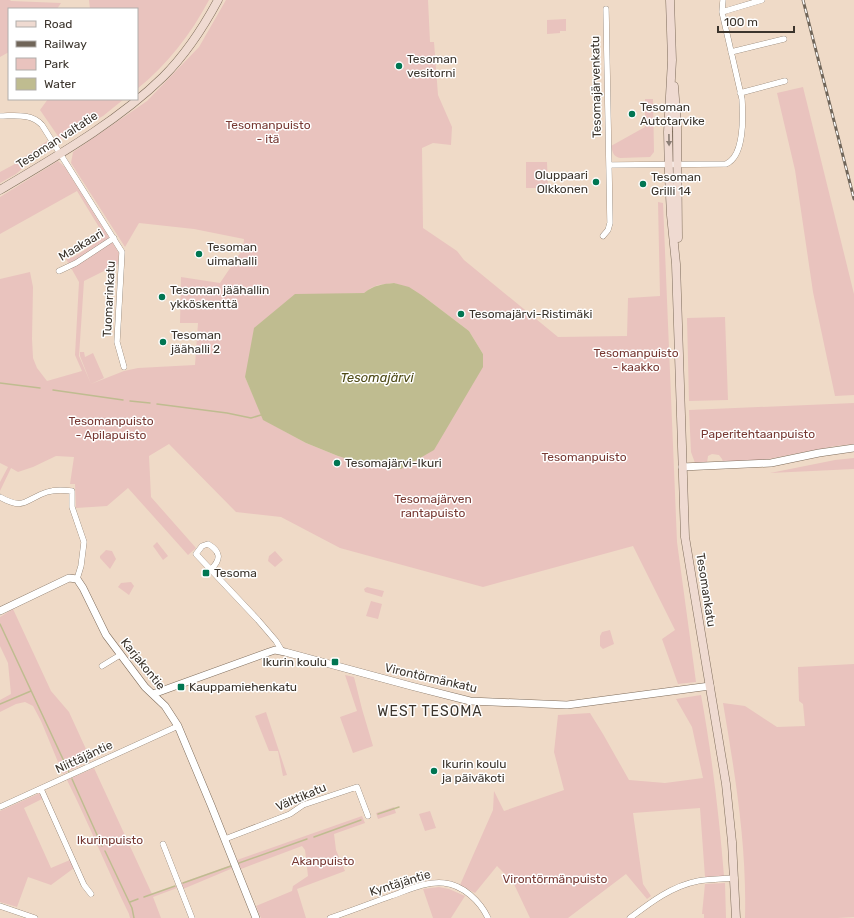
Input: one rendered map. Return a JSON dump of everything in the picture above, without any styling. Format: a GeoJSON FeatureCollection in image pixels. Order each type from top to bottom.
{"type":"FeatureCollection","features":[{"type":"Feature","properties":{"kind":"main road","name":"Tesoman valtatie"},"geometry":{"type":"LineString","coordinates":[[138,98],[164,76],[196,36],[218,0]]}},
{"type":"Feature","properties":{"kind":"main road","name":"Tesomankatu"},"geometry":{"type":"LineString","coordinates":[[670,0],[672,60],[677,118],[678,248],[676,264]]}},
{"type":"Feature","properties":{"kind":"main road","name":"Tesomankatu"},"geometry":{"type":"LineString","coordinates":[[672,60],[670,76],[668,164],[670,209],[676,264],[685,537],[726,784],[735,878],[736,918]]}},
{"type":"Feature","properties":{"kind":"main road","name":"Tesoman valtatie"},"geometry":{"type":"LineString","coordinates":[[0,190],[60,153],[124,110],[136,100]]}},
{"type":"Feature","properties":{"kind":"street"},"geometry":{"type":"LineString","coordinates":[[609,164],[726,164],[734,159],[741,135],[743,112],[722,12],[722,0]]}},
{"type":"Feature","properties":{"kind":"street"},"geometry":{"type":"LineString","coordinates":[[722,12],[762,0]]}},
{"type":"Feature","properties":{"kind":"street","name":"Tesomajärvenkatu"},"geometry":{"type":"LineString","coordinates":[[603,236],[608,230],[610,223],[606,9]]}},
{"type":"Feature","properties":{"kind":"street"},"geometry":{"type":"LineString","coordinates":[[731,52],[784,39]]}},
{"type":"Feature","properties":{"kind":"street"},"geometry":{"type":"LineString","coordinates":[[740,93],[785,81]]}},
{"type":"Feature","properties":{"kind":"street","name":"Tuomarinkatu"},"geometry":{"type":"LineString","coordinates":[[0,116],[22,116],[33,118],[42,125],[122,252],[117,342],[124,367]]}},
{"type":"Feature","properties":{"kind":"street","name":"Maakaari"},"geometry":{"type":"LineString","coordinates":[[59,271],[76,263],[114,238]]}},
{"type":"Feature","properties":{"kind":"street"},"geometry":{"type":"LineString","coordinates":[[682,468],[771,463],[819,453],[854,448]]}},
{"type":"Feature","properties":{"kind":"street"},"geometry":{"type":"LineString","coordinates":[[0,497],[13,503],[23,504],[46,492],[57,490],[72,491],[72,507],[84,542],[81,566],[76,578],[69,578],[0,612]]}},
{"type":"Feature","properties":{"kind":"street"},"geometry":{"type":"LineString","coordinates":[[153,694],[269,652],[282,651],[276,641],[258,620],[196,554],[202,546],[208,544],[215,548],[218,554],[218,560],[211,569]]}},
{"type":"Feature","properties":{"kind":"street","name":"Karjakontie"},"geometry":{"type":"LineString","coordinates":[[76,578],[106,635],[145,687],[168,711],[178,726],[256,918]]}},
{"type":"Feature","properties":{"kind":"street","name":"Virontörmänkatu"},"geometry":{"type":"LineString","coordinates":[[282,651],[417,688],[470,700],[567,706],[710,686]]}},
{"type":"Feature","properties":{"kind":"street"},"geometry":{"type":"LineString","coordinates":[[102,666],[120,655]]}},
{"type":"Feature","properties":{"kind":"street","name":"Niittäjäntie"},"geometry":{"type":"LineString","coordinates":[[0,807],[178,726]]}},
{"type":"Feature","properties":{"kind":"street","name":"Välttikatu"},"geometry":{"type":"LineString","coordinates":[[225,839],[290,814],[303,806],[358,787],[368,816]]}},
{"type":"Feature","properties":{"kind":"street"},"geometry":{"type":"LineString","coordinates":[[40,789],[82,880],[92,894]]}},
{"type":"Feature","properties":{"kind":"street"},"geometry":{"type":"LineString","coordinates":[[163,844],[192,918]]}},
{"type":"Feature","properties":{"kind":"street"},"geometry":{"type":"LineString","coordinates":[[630,918],[656,899],[683,885],[698,881],[735,878]]}},
{"type":"Feature","properties":{"kind":"street","name":"Kyntäjäntie"},"geometry":{"type":"LineString","coordinates":[[330,918],[413,888],[446,883],[455,886],[470,895],[488,918]]}},
{"type":"Feature","properties":{"kind":"street"},"geometry":{"type":"LineString","coordinates":[[0,906],[35,918]]}},
{"type":"Feature","properties":{"kind":"green space"},"geometry":{"type":"Polygon","coordinates":[[[0,0],[61,3],[58,8],[8,8],[8,53],[0,57],[0,0]]]}},
{"type":"Feature","properties":{"kind":"green space"},"geometry":{"type":"Polygon","coordinates":[[[89,0],[209,0],[178,48],[158,70],[138,88],[138,8],[90,8],[89,0]]]}},
{"type":"Feature","properties":{"kind":"green space"},"geometry":{"type":"Polygon","coordinates":[[[226,0],[428,0],[430,42],[434,42],[438,95],[452,127],[451,145],[433,143],[422,148],[423,228],[457,251],[464,260],[558,337],[627,336],[628,298],[660,296],[658,202],[663,203],[677,542],[696,682],[678,684],[662,639],[675,630],[633,546],[483,587],[340,548],[281,517],[236,512],[169,444],[149,456],[151,497],[196,548],[188,555],[128,488],[107,506],[76,508],[75,484],[70,484],[74,457],[56,456],[33,467],[18,472],[11,468],[0,491],[0,482],[8,467],[0,463],[0,279],[30,272],[33,287],[33,358],[37,368],[47,381],[82,371],[75,355],[79,282],[66,259],[74,257],[105,237],[77,191],[0,234],[0,197],[58,161],[65,167],[119,253],[118,264],[84,281],[79,356],[91,384],[124,371],[138,368],[195,365],[198,323],[180,323],[181,277],[220,283],[243,249],[244,239],[194,229],[139,223],[125,247],[71,163],[73,152],[147,101],[199,47],[226,0]],[[394,283],[378,285],[364,293],[342,294],[245,377],[264,420],[306,443],[338,456],[369,466],[385,466],[483,354],[469,331],[423,296],[394,283]]]}},
{"type":"Feature","properties":{"kind":"green space"},"geometry":{"type":"Polygon","coordinates":[[[566,19],[566,31],[547,34],[547,20],[566,19]]]}},
{"type":"Feature","properties":{"kind":"green space"},"geometry":{"type":"Polygon","coordinates":[[[803,87],[854,294],[854,395],[835,396],[813,292],[795,170],[777,93],[803,87]]]}},
{"type":"Feature","properties":{"kind":"green space"},"geometry":{"type":"Polygon","coordinates":[[[645,99],[653,99],[654,152],[650,157],[620,158],[614,154],[611,146],[645,127],[645,99]]]}},
{"type":"Feature","properties":{"kind":"green space"},"geometry":{"type":"Polygon","coordinates":[[[47,100],[123,100],[103,116],[60,139],[40,110],[47,100]]]}},
{"type":"Feature","properties":{"kind":"green space"},"geometry":{"type":"Polygon","coordinates":[[[47,141],[52,150],[32,160],[16,174],[0,183],[0,172],[13,165],[47,141]]]}},
{"type":"Feature","properties":{"kind":"green space"},"geometry":{"type":"Polygon","coordinates":[[[526,162],[547,162],[548,188],[526,188],[526,162]]]}},
{"type":"Feature","properties":{"kind":"green space"},"geometry":{"type":"Polygon","coordinates":[[[725,317],[728,400],[689,401],[687,318],[725,317]]]}},
{"type":"Feature","properties":{"kind":"green space"},"geometry":{"type":"Polygon","coordinates":[[[80,352],[84,352],[85,357],[93,353],[104,378],[91,384],[80,356],[80,352]]]}},
{"type":"Feature","properties":{"kind":"green space","name":"Paperitehtaanpuisto"},"geometry":{"type":"Polygon","coordinates":[[[854,403],[854,444],[835,446],[763,460],[723,462],[719,455],[712,454],[708,456],[707,463],[695,463],[691,452],[689,410],[854,403]]]}},
{"type":"Feature","properties":{"kind":"green space"},"geometry":{"type":"Polygon","coordinates":[[[854,458],[854,469],[770,473],[835,460],[854,458]]]}},
{"type":"Feature","properties":{"kind":"green space"},"geometry":{"type":"Polygon","coordinates":[[[157,542],[168,556],[163,560],[153,546],[157,542]]]}},
{"type":"Feature","properties":{"kind":"green space"},"geometry":{"type":"Polygon","coordinates":[[[106,550],[112,551],[116,559],[110,569],[100,558],[106,550]]]}},
{"type":"Feature","properties":{"kind":"green space"},"geometry":{"type":"Polygon","coordinates":[[[275,551],[283,560],[275,567],[268,561],[269,556],[275,551]]]}},
{"type":"Feature","properties":{"kind":"green space"},"geometry":{"type":"Polygon","coordinates":[[[131,582],[134,586],[129,595],[118,587],[121,583],[131,582]]]}},
{"type":"Feature","properties":{"kind":"green space"},"geometry":{"type":"Polygon","coordinates":[[[367,587],[384,591],[382,597],[365,592],[364,589],[367,587]]]}},
{"type":"Feature","properties":{"kind":"green space"},"geometry":{"type":"Polygon","coordinates":[[[371,601],[382,604],[378,619],[366,616],[371,601]]]}},
{"type":"Feature","properties":{"kind":"green space"},"geometry":{"type":"Polygon","coordinates":[[[13,609],[51,691],[69,712],[91,760],[63,774],[41,721],[33,706],[25,702],[16,704],[0,712],[0,700],[11,694],[8,663],[0,646],[0,617],[13,609]]]}},
{"type":"Feature","properties":{"kind":"green space"},"geometry":{"type":"Polygon","coordinates":[[[610,630],[614,644],[603,649],[600,646],[600,636],[602,632],[610,630]]]}},
{"type":"Feature","properties":{"kind":"green space"},"geometry":{"type":"Polygon","coordinates":[[[854,664],[854,917],[745,918],[742,837],[736,783],[723,703],[745,706],[777,727],[805,726],[803,704],[799,701],[798,667],[854,664]]]}},
{"type":"Feature","properties":{"kind":"green space"},"geometry":{"type":"Polygon","coordinates":[[[345,675],[354,677],[373,746],[353,753],[340,717],[357,711],[345,675]]]}},
{"type":"Feature","properties":{"kind":"green space","name":"Virontörmänpuisto"},"geometry":{"type":"Polygon","coordinates":[[[701,695],[715,785],[724,876],[705,877],[700,808],[633,813],[643,884],[651,896],[647,899],[626,874],[568,918],[530,918],[513,882],[497,866],[475,893],[460,885],[493,810],[494,791],[504,811],[564,790],[554,752],[558,715],[590,713],[629,780],[665,783],[703,778],[692,727],[676,699],[701,695]]]}},
{"type":"Feature","properties":{"kind":"green space"},"geometry":{"type":"Polygon","coordinates":[[[266,712],[287,775],[283,776],[278,751],[269,751],[255,716],[266,712]]]}},
{"type":"Feature","properties":{"kind":"green space","name":"Ikurinpuisto"},"geometry":{"type":"Polygon","coordinates":[[[94,768],[152,894],[176,886],[177,888],[153,897],[161,918],[130,918],[67,780],[94,768]]]}},
{"type":"Feature","properties":{"kind":"green space"},"geometry":{"type":"Polygon","coordinates":[[[40,793],[42,799],[24,808],[51,868],[70,860],[74,868],[51,885],[28,877],[17,907],[0,902],[0,811],[40,793]]]}},
{"type":"Feature","properties":{"kind":"green space"},"geometry":{"type":"Polygon","coordinates":[[[394,807],[396,813],[378,819],[376,813],[394,807]]]}},
{"type":"Feature","properties":{"kind":"green space"},"geometry":{"type":"Polygon","coordinates":[[[430,811],[436,828],[425,831],[419,814],[430,811]]]}},
{"type":"Feature","properties":{"kind":"green space","name":"Akanpuisto"},"geometry":{"type":"Polygon","coordinates":[[[362,816],[365,823],[334,834],[336,850],[345,871],[297,889],[306,918],[261,918],[256,906],[292,891],[293,886],[308,876],[305,850],[302,846],[241,869],[237,860],[362,816]]]}},
{"type":"Feature","properties":{"kind":"green space"},"geometry":{"type":"Polygon","coordinates":[[[231,865],[233,868],[183,889],[181,883],[231,865]]]}},
{"type":"Feature","properties":{"kind":"green space"},"geometry":{"type":"Polygon","coordinates":[[[725,883],[726,918],[704,918],[704,914],[702,914],[705,884],[725,883]]]}},
{"type":"Feature","properties":{"kind":"green space"},"geometry":{"type":"Polygon","coordinates":[[[439,887],[449,889],[465,896],[451,918],[433,918],[423,889],[439,887]]]}},
{"type":"Feature","properties":{"kind":"water","name":"Tesomajärvi"},"geometry":{"type":"Polygon","coordinates":[[[394,283],[409,287],[469,331],[483,354],[483,367],[434,450],[401,469],[369,466],[338,456],[306,443],[263,420],[245,377],[254,328],[295,294],[364,293],[382,284],[394,283]]]}},
{"type":"Feature","properties":{"kind":"waterway"},"geometry":{"type":"LineString","coordinates":[[0,383],[40,388]]}},
{"type":"Feature","properties":{"kind":"waterway"},"geometry":{"type":"LineString","coordinates":[[53,390],[123,400]]}},
{"type":"Feature","properties":{"kind":"waterway"},"geometry":{"type":"LineString","coordinates":[[130,401],[150,403]]}},
{"type":"Feature","properties":{"kind":"waterway"},"geometry":{"type":"LineString","coordinates":[[157,404],[227,413],[251,418],[261,415]]}},
{"type":"Feature","properties":{"kind":"waterway"},"geometry":{"type":"LineString","coordinates":[[0,624],[69,772]]}},
{"type":"Feature","properties":{"kind":"waterway"},"geometry":{"type":"LineString","coordinates":[[0,704],[31,691]]}},
{"type":"Feature","properties":{"kind":"waterway"},"geometry":{"type":"LineString","coordinates":[[72,779],[102,846]]}},
{"type":"Feature","properties":{"kind":"waterway"},"geometry":{"type":"LineString","coordinates":[[378,814],[399,807]]}},
{"type":"Feature","properties":{"kind":"waterway"},"geometry":{"type":"LineString","coordinates":[[314,837],[361,820]]}},
{"type":"Feature","properties":{"kind":"waterway"},"geometry":{"type":"LineString","coordinates":[[239,863],[307,839]]}},
{"type":"Feature","properties":{"kind":"waterway"},"geometry":{"type":"LineString","coordinates":[[105,851],[132,908],[134,918]]}},
{"type":"Feature","properties":{"kind":"waterway"},"geometry":{"type":"LineString","coordinates":[[183,883],[231,866]]}},
{"type":"Feature","properties":{"kind":"waterway"},"geometry":{"type":"LineString","coordinates":[[144,897],[175,886]]}},
{"type":"Feature","properties":{"kind":"waterway"},"geometry":{"type":"LineString","coordinates":[[130,902],[138,899]]}},
{"type":"Feature","properties":{"kind":"railway"},"geometry":{"type":"LineString","coordinates":[[803,0],[854,199]]}},
{"type":"Feature","properties":{"kind":"place","name":"Tesoman vesitorni"},"geometry":{"type":"Point","coordinates":[399,66]}},
{"type":"Feature","properties":{"kind":"place","name":"Tesoman Autotarvike"},"geometry":{"type":"Point","coordinates":[632,114]}},
{"type":"Feature","properties":{"kind":"place","name":"Oluppaari Olkkonen"},"geometry":{"type":"Point","coordinates":[596,182]}},
{"type":"Feature","properties":{"kind":"place","name":"Tesoman Grilli 14"},"geometry":{"type":"Point","coordinates":[643,184]}},
{"type":"Feature","properties":{"kind":"place","name":"Tesoman uimahalli"},"geometry":{"type":"Point","coordinates":[199,254]}},
{"type":"Feature","properties":{"kind":"place","name":"Tesoman jäähallin ykköskenttä"},"geometry":{"type":"Point","coordinates":[162,297]}},
{"type":"Feature","properties":{"kind":"place","name":"Tesomajärvi-Ristimäki"},"geometry":{"type":"Point","coordinates":[461,314]}},
{"type":"Feature","properties":{"kind":"place","name":"Tesoman jäähalli 2"},"geometry":{"type":"Point","coordinates":[163,342]}},
{"type":"Feature","properties":{"kind":"place","name":"Tesomajärvi-Ikuri"},"geometry":{"type":"Point","coordinates":[337,463]}},
{"type":"Feature","properties":{"kind":"place","name":"Tesoma"},"geometry":{"type":"Point","coordinates":[206,573]}},
{"type":"Feature","properties":{"kind":"place","name":"Ikurin koulu"},"geometry":{"type":"Point","coordinates":[335,662]}},
{"type":"Feature","properties":{"kind":"place","name":"Kauppamiehenkatu"},"geometry":{"type":"Point","coordinates":[181,687]}},
{"type":"Feature","properties":{"kind":"place","name":"Ikurin koulu ja päiväkoti"},"geometry":{"type":"Point","coordinates":[434,771]}},
{"type":"Feature","properties":{"kind":"district","name":"WEST TESOMA"},"geometry":{"type":"Point","coordinates":[430,711]}},
{"type":"Feature","properties":{"kind":"park label","name":"Tesomanpuisto - itä"},"geometry":{"type":"Point","coordinates":[268,132]}},
{"type":"Feature","properties":{"kind":"park label","name":"Tesomanpuisto - kaakko"},"geometry":{"type":"Point","coordinates":[636,360]}},
{"type":"Feature","properties":{"kind":"park label","name":"Tesomanpuisto - Apilapuisto"},"geometry":{"type":"Point","coordinates":[111,428]}},
{"type":"Feature","properties":{"kind":"park label","name":"Tesomanpuisto"},"geometry":{"type":"Point","coordinates":[584,457]}},
{"type":"Feature","properties":{"kind":"park label","name":"Tesomajärven rantapuisto"},"geometry":{"type":"Point","coordinates":[433,506]}}]}
